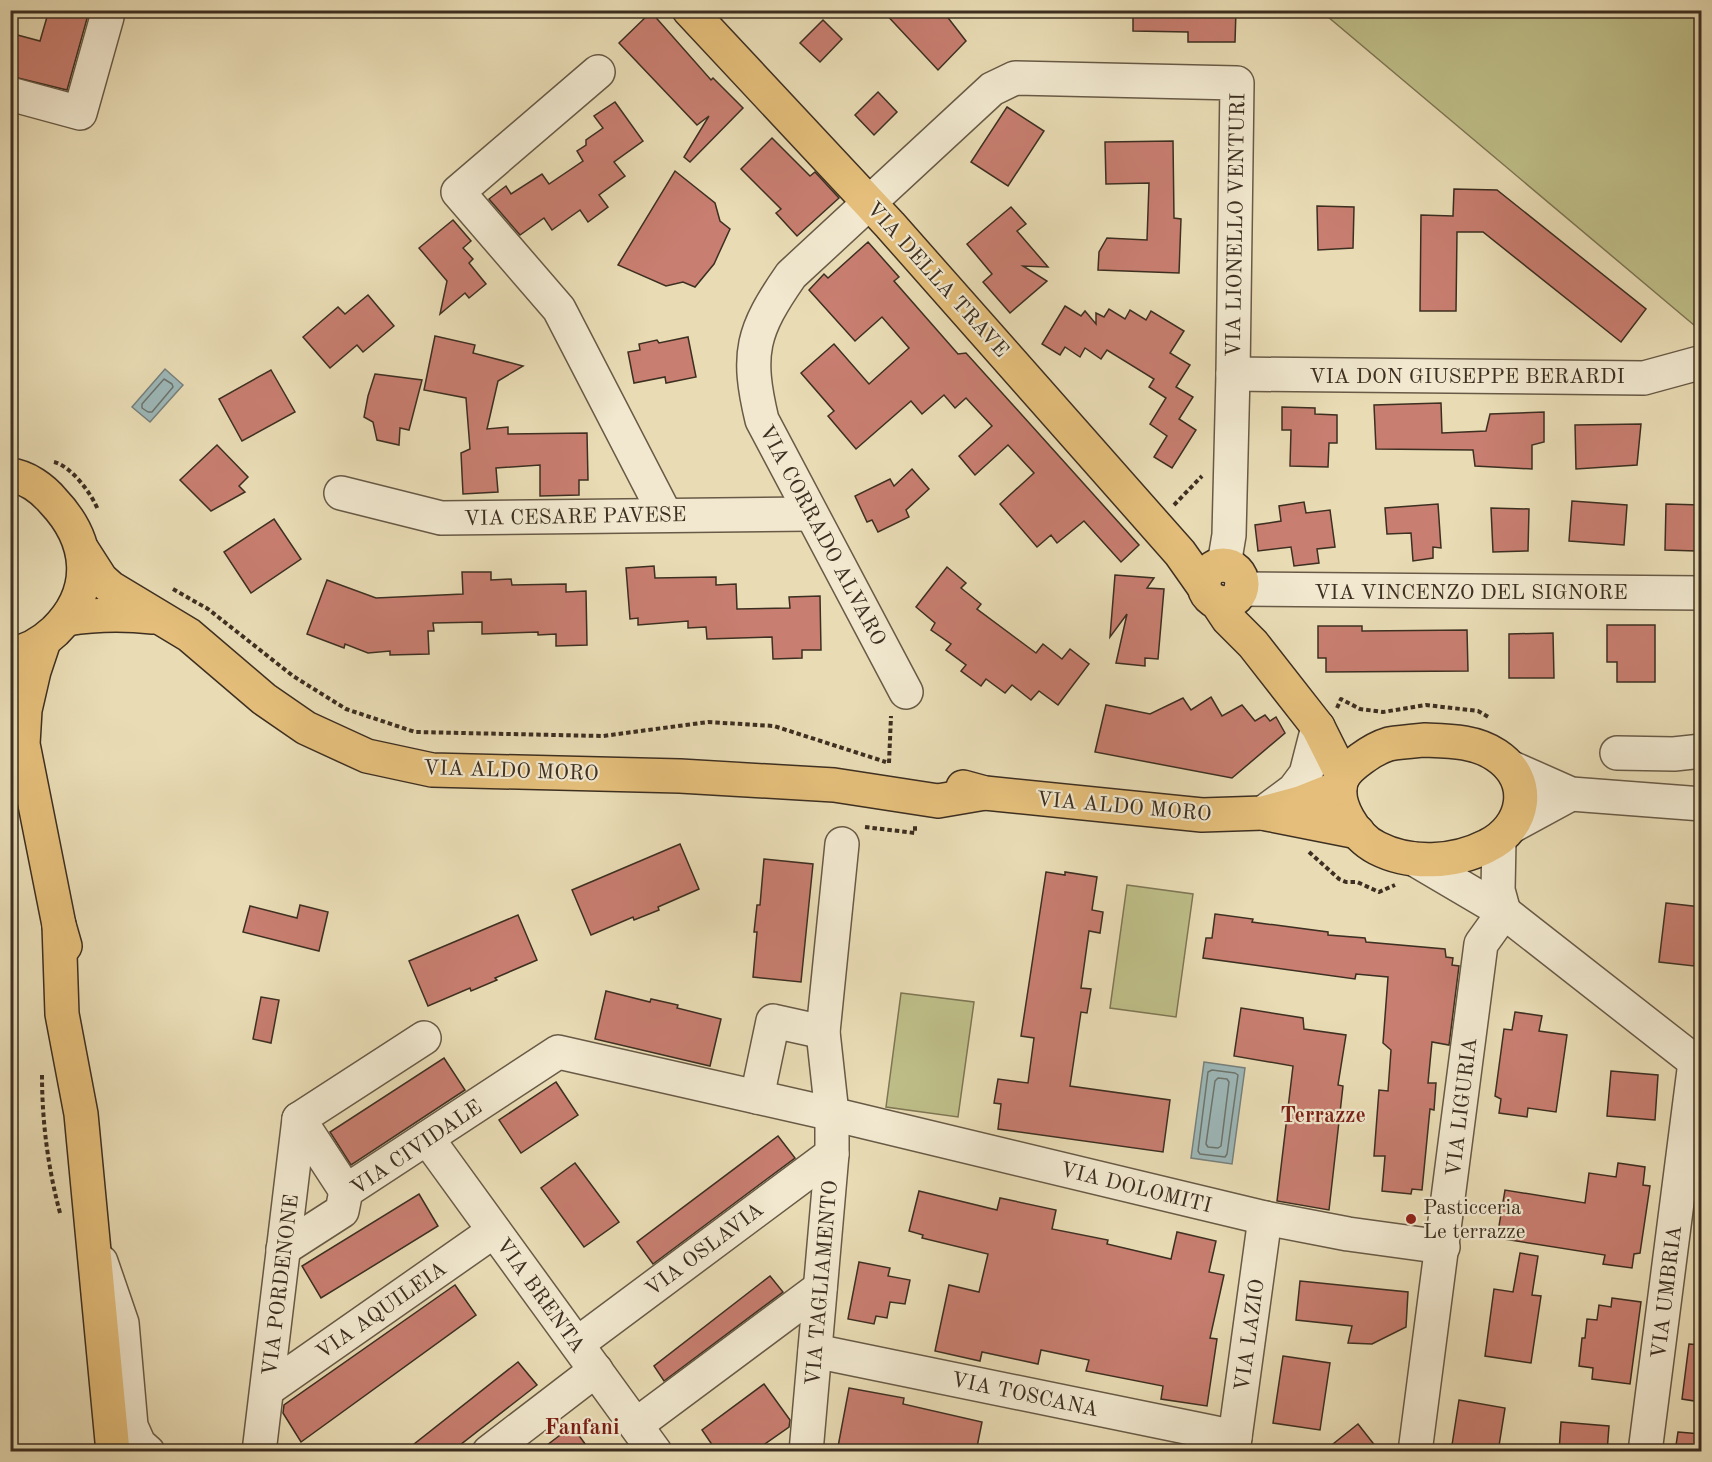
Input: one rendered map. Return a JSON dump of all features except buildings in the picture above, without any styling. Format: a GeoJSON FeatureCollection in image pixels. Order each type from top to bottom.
{"type":"FeatureCollection","features":[{"type":"Feature","properties":{"kind":"main road","name":"VIA DELLA TRAVE"},"geometry":{"type":"LineString","coordinates":[[689,10],[870,202],[1180,553],[1201,563],[1224,584]]}},
{"type":"Feature","properties":{"kind":"main road","name":"VIA ALDO MORO"},"geometry":{"type":"LineString","coordinates":[[10,475],[42,489],[66,514],[83,551],[101,579],[111,588],[189,635],[264,699],[306,728],[367,756],[432,770],[680,776],[834,785],[906,776],[985,793],[1202,815],[1263,813],[1358,832]]}},
{"type":"Feature","properties":{"kind":"main road","name":"VIA ALDO MORO"},"geometry":{"type":"LineString","coordinates":[[83,551],[84,573],[80,596],[55,630],[34,671],[25,710],[17,732],[59,925],[62,1014],[81,1114],[114,1452]]}},
{"type":"Feature","properties":{"kind":"main road"},"geometry":{"type":"LineString","coordinates":[[1224,584],[1228,619],[1253,644],[1318,728],[1342,782],[1343,808],[1358,832],[1374,847],[1394,855],[1414,859],[1449,859],[1475,852],[1507,833],[1521,807],[1519,786],[1510,767],[1495,754],[1468,743],[1425,740],[1388,745],[1360,742],[1318,728]]}},
{"type":"Feature","properties":{"kind":"main road","name":"VIA ALDO MORO"},"geometry":{"type":"LineString","coordinates":[[10,654],[17,653],[55,630],[95,614],[161,618]]}},
{"type":"Feature","properties":{"kind":"main road"},"geometry":{"type":"LineString","coordinates":[[1342,782],[1351,766],[1368,754],[1388,745]]}},
{"type":"Feature","properties":{"kind":"main road","name":"VIA ALDO MORO"},"geometry":{"type":"LineString","coordinates":[[1263,813],[1300,803],[1342,782]]}},
{"type":"Feature","properties":{"kind":"street"},"geometry":{"type":"LineString","coordinates":[[10,94],[80,113],[107,17]]}},
{"type":"Feature","properties":{"kind":"street"},"geometry":{"type":"LineString","coordinates":[[598,72],[458,192],[559,309],[665,514]]}},
{"type":"Feature","properties":{"kind":"street","name":"VIA LIONELLO VENTURI"},"geometry":{"type":"LineString","coordinates":[[870,202],[993,89],[1015,78],[1237,83],[1229,535],[1224,584]]}},
{"type":"Feature","properties":{"kind":"street","name":"VIA CORRADO ALVARO"},"geometry":{"type":"LineString","coordinates":[[870,202],[791,275],[770,305],[756,337],[752,365],[753,385],[762,420],[906,692]]}},
{"type":"Feature","properties":{"kind":"street","name":"VIA DON GIUSEPPE BERARDI"},"geometry":{"type":"LineString","coordinates":[[1233,374],[1644,378],[1699,363]]}},
{"type":"Feature","properties":{"kind":"street","name":"VIA CESARE PAVESE"},"geometry":{"type":"LineString","coordinates":[[341,493],[441,518],[811,514]]}},
{"type":"Feature","properties":{"kind":"street","name":"VIA VINCENZO DEL SIGNORE"},"geometry":{"type":"LineString","coordinates":[[1224,584],[1701,593]]}},
{"type":"Feature","properties":{"kind":"street"},"geometry":{"type":"LineString","coordinates":[[1263,813],[1294,790],[1306,774],[1318,728]]}},
{"type":"Feature","properties":{"kind":"street"},"geometry":{"type":"LineString","coordinates":[[1617,753],[1674,754],[1701,751]]}},
{"type":"Feature","properties":{"kind":"street"},"geometry":{"type":"LineString","coordinates":[[1510,767],[1571,794],[1701,804]]}},
{"type":"Feature","properties":{"kind":"street"},"geometry":{"type":"LineString","coordinates":[[1504,912],[1498,890],[1507,833],[1571,794]]}},
{"type":"Feature","properties":{"kind":"street","name":"VIA TAGLIAMENTO"},"geometry":{"type":"LineString","coordinates":[[806,1452],[832,1154],[832,1114],[823,1032],[842,844]]}},
{"type":"Feature","properties":{"kind":"street"},"geometry":{"type":"LineString","coordinates":[[1414,859],[1504,912],[1698,1064]]}},
{"type":"Feature","properties":{"kind":"street","name":"VIA LIGURIA"},"geometry":{"type":"LineString","coordinates":[[1415,1452],[1481,944],[1504,912]]}},
{"type":"Feature","properties":{"kind":"street"},"geometry":{"type":"LineString","coordinates":[[823,1032],[773,1021],[757,1097],[832,1114]]}},
{"type":"Feature","properties":{"kind":"street"},"geometry":{"type":"LineString","coordinates":[[346,1191],[299,1119],[424,1038]]}},
{"type":"Feature","properties":{"kind":"street","name":"VIA CIVIDALE"},"geometry":{"type":"LineString","coordinates":[[283,1249],[342,1211],[346,1191],[558,1052],[757,1097]]}},
{"type":"Feature","properties":{"kind":"street","name":"VIA UMBRIA"},"geometry":{"type":"LineString","coordinates":[[1645,1452],[1698,1064]]}},
{"type":"Feature","properties":{"kind":"street","name":"VIA DOLOMITI"},"geometry":{"type":"LineString","coordinates":[[832,1114],[1265,1218],[1348,1234],[1443,1247]]}},
{"type":"Feature","properties":{"kind":"street","name":"VIA PORDENONE"},"geometry":{"type":"LineString","coordinates":[[259,1452],[299,1119]]}},
{"type":"Feature","properties":{"kind":"street","name":"VIA BRENTA"},"geometry":{"type":"LineString","coordinates":[[427,1138],[656,1452]]}},
{"type":"Feature","properties":{"kind":"street","name":"VIA OSLAVIA"},"geometry":{"type":"LineString","coordinates":[[577,1344],[832,1154]]}},
{"type":"Feature","properties":{"kind":"street","name":"VIA LAZIO"},"geometry":{"type":"LineString","coordinates":[[1234,1444],[1265,1218]]}},
{"type":"Feature","properties":{"kind":"street","name":"VIA AQUILEIA"},"geometry":{"type":"LineString","coordinates":[[268,1389],[494,1231]]}},
{"type":"Feature","properties":{"kind":"street","name":"VIA ALDO MORO"},"geometry":{"type":"LineString","coordinates":[[95,1245],[122,1323],[131,1426],[139,1444],[148,1452]]}},
{"type":"Feature","properties":{"kind":"street"},"geometry":{"type":"LineString","coordinates":[[636,1425],[820,1288]]}},
{"type":"Feature","properties":{"kind":"street","name":"VIA TOSCANA"},"geometry":{"type":"LineString","coordinates":[[815,1351],[1234,1444]]}},
{"type":"Feature","properties":{"kind":"street"},"geometry":{"type":"LineString","coordinates":[[489,1452],[596,1370]]}},
{"type":"Feature","properties":{"kind":"path"},"geometry":{"type":"LineString","coordinates":[[1155,525],[1231,446]]}},
{"type":"Feature","properties":{"kind":"path"},"geometry":{"type":"LineString","coordinates":[[51,461],[62,464],[93,497],[101,517]]}},
{"type":"Feature","properties":{"kind":"path"},"geometry":{"type":"LineString","coordinates":[[166,586],[208,609],[293,676],[346,709],[416,732],[603,736],[708,722],[774,726],[889,763],[892,700],[906,692]]}},
{"type":"Feature","properties":{"kind":"path"},"geometry":{"type":"LineString","coordinates":[[842,844],[845,824],[915,833],[916,821]]}},
{"type":"Feature","properties":{"kind":"green space"},"geometry":{"type":"Polygon","coordinates":[[[1321,11],[1701,11],[1701,331],[1321,11]]]}},
{"type":"Feature","properties":{"kind":"green space"},"geometry":{"type":"Polygon","coordinates":[[[1127,885],[1193,894],[1176,1017],[1110,1008],[1127,885]]]}},
{"type":"Feature","properties":{"kind":"green space"},"geometry":{"type":"Polygon","coordinates":[[[901,993],[974,1002],[958,1117],[886,1107],[901,993]]]}},
{"type":"Feature","properties":{"kind":"water"},"geometry":{"type":"Polygon","coordinates":[[[165,369],[183,385],[150,422],[132,407],[165,369]]]}},
{"type":"Feature","properties":{"kind":"water"},"geometry":{"type":"Polygon","coordinates":[[[1204,1062],[1245,1068],[1232,1164],[1191,1158],[1204,1062]]]}},
{"type":"Feature","properties":{"kind":"place","name":"Pasticceria Le terrazze"},"geometry":{"type":"Point","coordinates":[1411,1219]}},
{"type":"Feature","properties":{"kind":"district","name":"Terrazze"},"geometry":{"type":"Point","coordinates":[1323,1114]}},
{"type":"Feature","properties":{"kind":"district","name":"Fanfani"},"geometry":{"type":"Point","coordinates":[582,1426]}}]}
